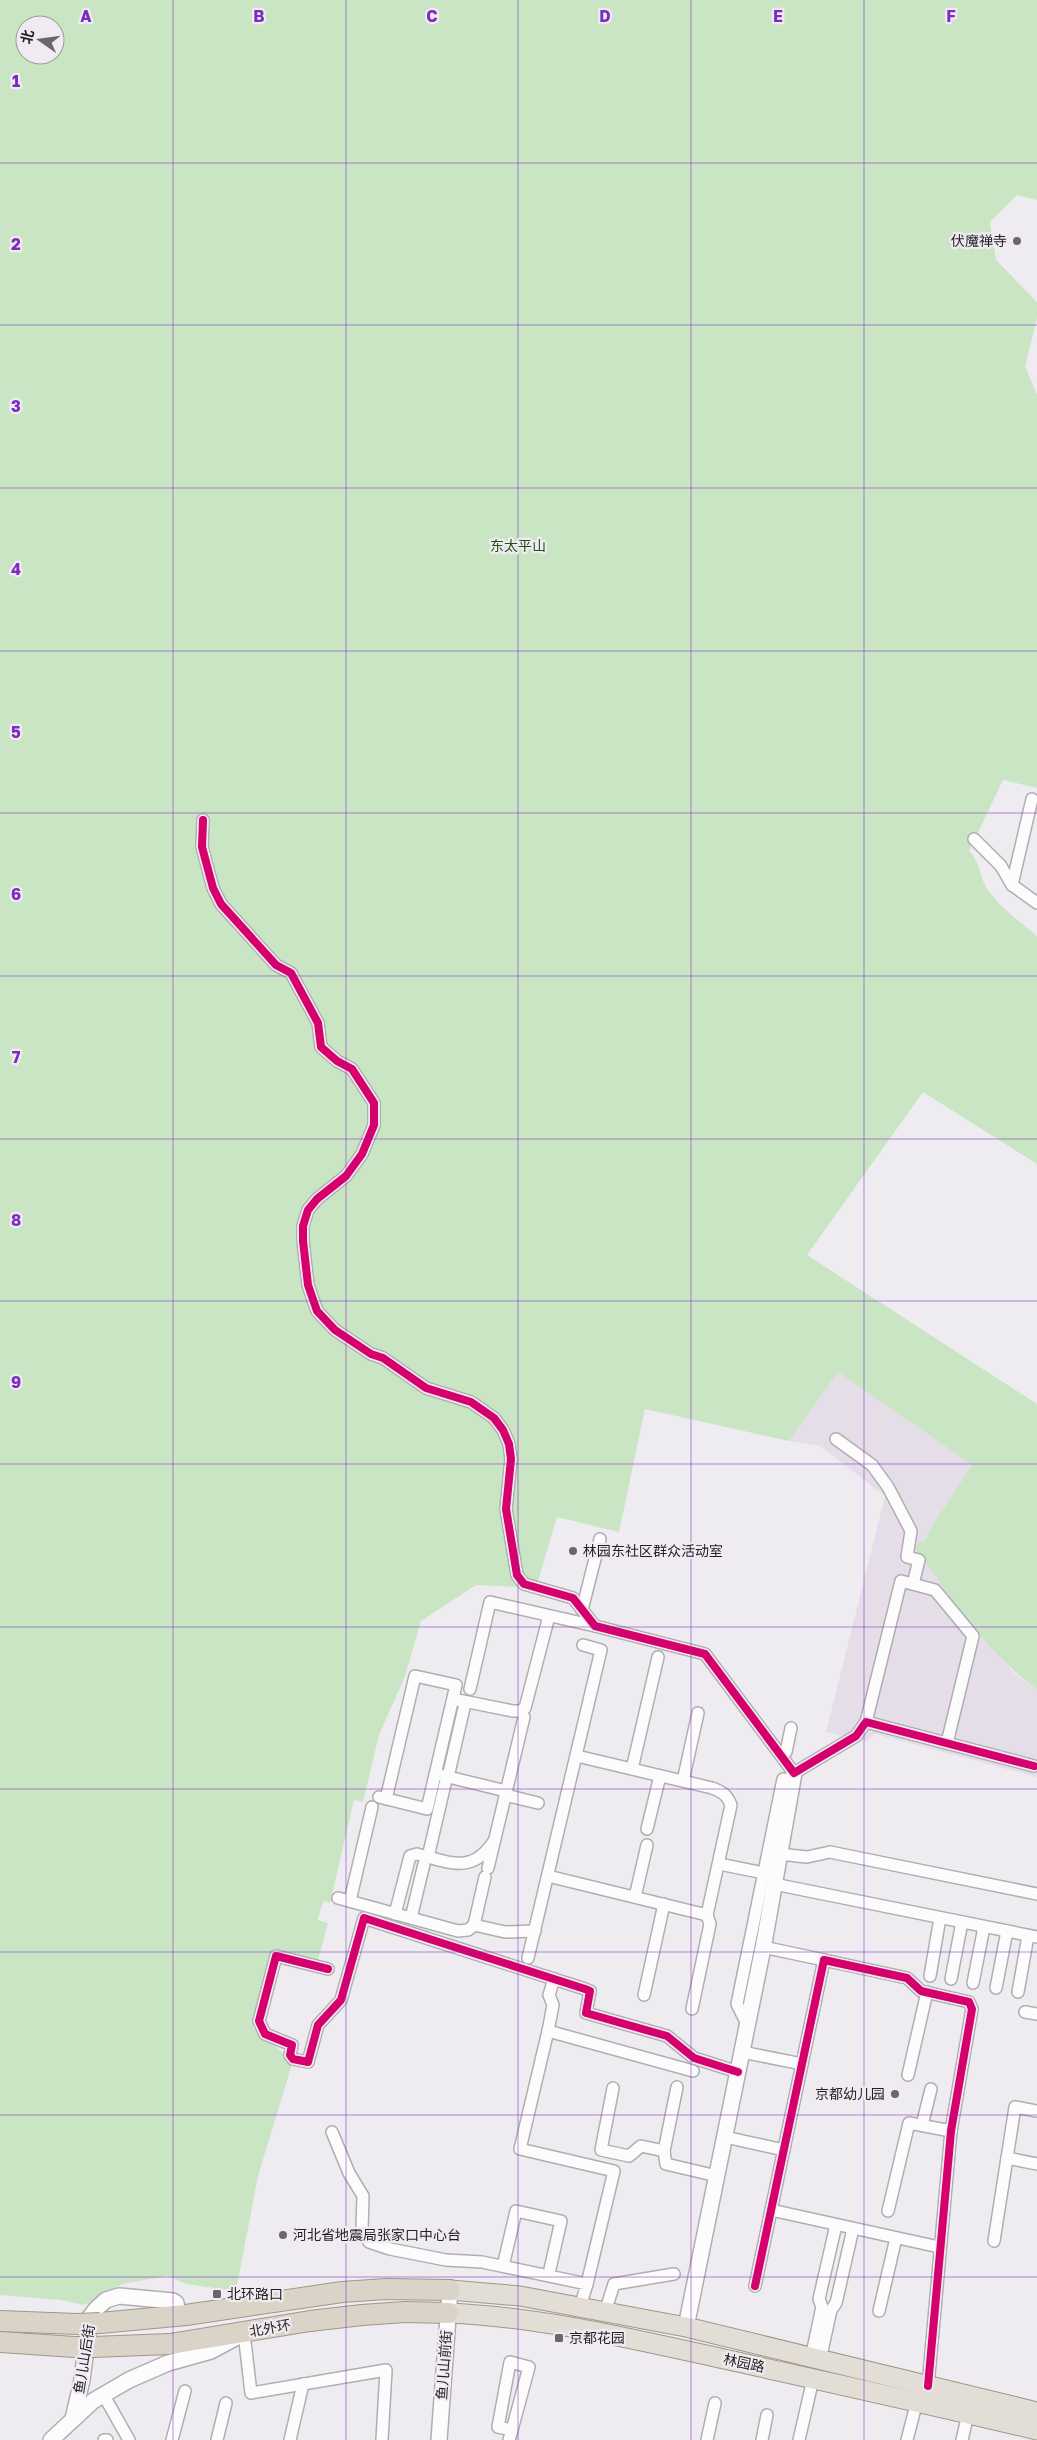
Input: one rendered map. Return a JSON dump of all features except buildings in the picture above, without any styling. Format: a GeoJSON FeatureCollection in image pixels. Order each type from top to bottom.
{"type":"FeatureCollection","features":[{"type":"Feature","properties":{"kind":"highway","name":"北外环"},"geometry":{"type":"LineString","coordinates":[[0,2321],[100,2323],[172,2316],[342,2292],[386,2289],[450,2290]]}},
{"type":"Feature","properties":{"kind":"highway","name":"北外环"},"geometry":{"type":"LineString","coordinates":[[0,2342],[83,2347],[170,2344],[310,2321],[362,2315],[405,2312],[448,2313]]}},
{"type":"Feature","properties":{"kind":"main road","name":"林园路"},"geometry":{"type":"LineString","coordinates":[[450,2290],[510,2295],[686,2327],[1037,2412]]}},
{"type":"Feature","properties":{"kind":"main road","name":"林园路"},"geometry":{"type":"LineString","coordinates":[[448,2313],[538,2321],[622,2337],[917,2401],[1037,2430]]}},
{"type":"Feature","properties":{"kind":"street"},"geometry":{"type":"LineString","coordinates":[[1012,885],[1032,799]]}},
{"type":"Feature","properties":{"kind":"street"},"geometry":{"type":"LineString","coordinates":[[203,820],[202,848],[213,888],[221,904],[276,965],[291,973],[318,1022],[321,1047],[336,1061],[352,1069],[374,1103],[374,1125],[362,1154],[346,1176],[308,1210],[303,1226],[308,1285],[317,1311],[335,1330],[349,1340],[371,1354],[383,1358],[426,1388],[471,1402],[494,1418],[503,1430],[509,1444],[510,1483],[506,1510],[520,1580],[524,1584],[573,1598],[595,1626]]}},
{"type":"Feature","properties":{"kind":"street"},"geometry":{"type":"LineString","coordinates":[[974,839],[1001,866],[1012,885],[1037,903]]}},
{"type":"Feature","properties":{"kind":"street"},"geometry":{"type":"LineString","coordinates":[[836,1439],[872,1465],[888,1487],[911,1531],[907,1557],[919,1560],[913,1584]]}},
{"type":"Feature","properties":{"kind":"street"},"geometry":{"type":"LineString","coordinates":[[582,1610],[600,1538]]}},
{"type":"Feature","properties":{"kind":"street"},"geometry":{"type":"LineString","coordinates":[[747,2024],[737,2004],[769,1879],[788,1776],[856,1736],[866,1722],[901,1581],[935,1590],[973,1636],[947,1743]]}},
{"type":"Feature","properties":{"kind":"street"},"geometry":{"type":"LineString","coordinates":[[470,1689],[490,1602],[705,1654],[772,1742],[788,1776],[780,1854],[769,1879],[763,1947],[686,2327]]}},
{"type":"Feature","properties":{"kind":"street"},"geometry":{"type":"LineString","coordinates":[[453,1699],[514,1712],[525,1708],[549,1616]]}},
{"type":"Feature","properties":{"kind":"street"},"geometry":{"type":"LineString","coordinates":[[528,1958],[601,1650],[584,1645]]}},
{"type":"Feature","properties":{"kind":"street"},"geometry":{"type":"LineString","coordinates":[[632,1769],[658,1657]]}},
{"type":"Feature","properties":{"kind":"street"},"geometry":{"type":"LineString","coordinates":[[415,1676],[456,1685],[453,1699],[428,1809],[382,1798],[415,1676]]}},
{"type":"Feature","properties":{"kind":"street"},"geometry":{"type":"LineString","coordinates":[[411,1918],[464,1708]]}},
{"type":"Feature","properties":{"kind":"street"},"geometry":{"type":"LineString","coordinates":[[682,1781],[698,1712]]}},
{"type":"Feature","properties":{"kind":"street"},"geometry":{"type":"LineString","coordinates":[[372,1807],[344,1900],[458,1932],[468,1930],[474,1925],[524,1718]]}},
{"type":"Feature","properties":{"kind":"street"},"geometry":{"type":"LineString","coordinates":[[866,1722],[1034,1766]]}},
{"type":"Feature","properties":{"kind":"street"},"geometry":{"type":"LineString","coordinates":[[772,1742],[790,1733],[786,1752]]}},
{"type":"Feature","properties":{"kind":"street"},"geometry":{"type":"LineString","coordinates":[[577,1756],[720,1791],[728,1798],[730,1805],[707,1915],[710,1924],[692,2009]]}},
{"type":"Feature","properties":{"kind":"street"},"geometry":{"type":"LineString","coordinates":[[436,1774],[447,1780],[506,1793],[538,1803]]}},
{"type":"Feature","properties":{"kind":"street"},"geometry":{"type":"LineString","coordinates":[[647,1829],[660,1776]]}},
{"type":"Feature","properties":{"kind":"street"},"geometry":{"type":"LineString","coordinates":[[395,1914],[410,1856],[417,1854],[426,1860],[466,1864],[483,1856],[494,1841]]}},
{"type":"Feature","properties":{"kind":"street"},"geometry":{"type":"LineString","coordinates":[[635,1898],[647,1845]]}},
{"type":"Feature","properties":{"kind":"street"},"geometry":{"type":"LineString","coordinates":[[780,1854],[807,1857],[830,1852],[1037,1894]]}},
{"type":"Feature","properties":{"kind":"street"},"geometry":{"type":"LineString","coordinates":[[719,1864],[769,1879],[940,1918],[1033,1936],[1018,1992]]}},
{"type":"Feature","properties":{"kind":"street"},"geometry":{"type":"LineString","coordinates":[[548,1876],[707,1915]]}},
{"type":"Feature","properties":{"kind":"street"},"geometry":{"type":"LineString","coordinates":[[644,1995],[664,1904]]}},
{"type":"Feature","properties":{"kind":"street"},"geometry":{"type":"LineString","coordinates":[[328,1969],[276,1956],[259,2021],[265,2034],[292,2045],[290,2055],[293,2059],[308,2062],[318,2025],[341,2000],[364,1918],[590,1991],[586,2013],[667,2036],[694,2058],[738,2072]]}},
{"type":"Feature","properties":{"kind":"street"},"geometry":{"type":"LineString","coordinates":[[930,1976],[940,1918]]}},
{"type":"Feature","properties":{"kind":"street"},"geometry":{"type":"LineString","coordinates":[[951,1979],[962,1922]]}},
{"type":"Feature","properties":{"kind":"street"},"geometry":{"type":"LineString","coordinates":[[474,1925],[505,1932],[535,1931]]}},
{"type":"Feature","properties":{"kind":"street"},"geometry":{"type":"LineString","coordinates":[[973,1983],[984,1926]]}},
{"type":"Feature","properties":{"kind":"street"},"geometry":{"type":"LineString","coordinates":[[996,1988],[1007,1931]]}},
{"type":"Feature","properties":{"kind":"street"},"geometry":{"type":"LineString","coordinates":[[763,1947],[907,1978],[921,1991],[964,2000],[971,2004],[951,2131],[939,2247],[928,2386]]}},
{"type":"Feature","properties":{"kind":"street"},"geometry":{"type":"LineString","coordinates":[[755,2286],[824,1960]]}},
{"type":"Feature","properties":{"kind":"street"},"geometry":{"type":"LineString","coordinates":[[554,1979],[549,1995],[553,2005],[548,2031],[520,2149],[614,2171],[580,2307]]}},
{"type":"Feature","properties":{"kind":"street"},"geometry":{"type":"LineString","coordinates":[[908,2075],[927,1992]]}},
{"type":"Feature","properties":{"kind":"street"},"geometry":{"type":"LineString","coordinates":[[1024,2012],[1037,2014]]}},
{"type":"Feature","properties":{"kind":"street"},"geometry":{"type":"LineString","coordinates":[[548,2031],[693,2071]]}},
{"type":"Feature","properties":{"kind":"street"},"geometry":{"type":"LineString","coordinates":[[742,2052],[802,2064]]}},
{"type":"Feature","properties":{"kind":"street"},"geometry":{"type":"LineString","coordinates":[[677,2087],[664,2151],[666,2164],[717,2176]]}},
{"type":"Feature","properties":{"kind":"street"},"geometry":{"type":"LineString","coordinates":[[613,2088],[601,2150],[629,2156],[641,2146],[664,2151]]}},
{"type":"Feature","properties":{"kind":"street"},"geometry":{"type":"LineString","coordinates":[[922,2125],[931,2089]]}},
{"type":"Feature","properties":{"kind":"street"},"geometry":{"type":"LineString","coordinates":[[994,2241],[1015,2107],[1037,2111]]}},
{"type":"Feature","properties":{"kind":"street"},"geometry":{"type":"LineString","coordinates":[[888,2211],[909,2123],[951,2131]]}},
{"type":"Feature","properties":{"kind":"street"},"geometry":{"type":"LineString","coordinates":[[332,2132],[349,2173],[363,2196],[362,2229],[369,2242],[446,2260],[482,2262],[587,2284]]}},
{"type":"Feature","properties":{"kind":"street"},"geometry":{"type":"LineString","coordinates":[[724,2137],[784,2150]]}},
{"type":"Feature","properties":{"kind":"street"},"geometry":{"type":"LineString","coordinates":[[1007,2158],[1037,2164]]}},
{"type":"Feature","properties":{"kind":"street"},"geometry":{"type":"LineString","coordinates":[[771,2210],[939,2247]]}},
{"type":"Feature","properties":{"kind":"street"},"geometry":{"type":"LineString","coordinates":[[503,2266],[516,2211],[561,2221],[550,2269]]}},
{"type":"Feature","properties":{"kind":"street"},"geometry":{"type":"LineString","coordinates":[[816,2359],[822,2307],[819,2299],[836,2225]]}},
{"type":"Feature","properties":{"kind":"street"},"geometry":{"type":"LineString","coordinates":[[816,2359],[831,2310],[836,2303],[853,2229]]}},
{"type":"Feature","properties":{"kind":"street"},"geometry":{"type":"LineString","coordinates":[[880,2311],[896,2238]]}},
{"type":"Feature","properties":{"kind":"street"},"geometry":{"type":"LineString","coordinates":[[605,2312],[614,2284],[674,2274]]}},
{"type":"Feature","properties":{"kind":"street","name":"鱼儿山前街"},"geometry":{"type":"LineString","coordinates":[[439,2440],[450,2290]]}},
{"type":"Feature","properties":{"kind":"street","name":"鱼儿山后街"},"geometry":{"type":"LineString","coordinates":[[73,2420],[82,2380],[90,2318],[96,2309],[106,2300],[120,2296],[172,2300],[176,2303],[177,2308],[172,2316]]}},
{"type":"Feature","properties":{"kind":"street"},"geometry":{"type":"LineString","coordinates":[[244,2333],[251,2393],[386,2370],[382,2440]]}},
{"type":"Feature","properties":{"kind":"street","name":"鱼儿山后街"},"geometry":{"type":"LineString","coordinates":[[51,2440],[103,2394],[168,2363],[212,2351],[244,2333]]}},
{"type":"Feature","properties":{"kind":"street"},"geometry":{"type":"LineString","coordinates":[[510,2362],[529,2367],[510,2435],[498,2427],[510,2362]]}},
{"type":"Feature","properties":{"kind":"street"},"geometry":{"type":"LineString","coordinates":[[799,2440],[813,2378]]}},
{"type":"Feature","properties":{"kind":"street"},"geometry":{"type":"LineString","coordinates":[[290,2440],[303,2384]]}},
{"type":"Feature","properties":{"kind":"street"},"geometry":{"type":"LineString","coordinates":[[172,2440],[185,2391]]}},
{"type":"Feature","properties":{"kind":"street"},"geometry":{"type":"LineString","coordinates":[[103,2394],[129,2440]]}},
{"type":"Feature","properties":{"kind":"street"},"geometry":{"type":"LineString","coordinates":[[907,2440],[917,2401]]}},
{"type":"Feature","properties":{"kind":"street"},"geometry":{"type":"LineString","coordinates":[[217,2440],[226,2403]]}},
{"type":"Feature","properties":{"kind":"street"},"geometry":{"type":"LineString","coordinates":[[706,2440],[715,2403]]}},
{"type":"Feature","properties":{"kind":"street"},"geometry":{"type":"LineString","coordinates":[[962,2440],[968,2414]]}},
{"type":"Feature","properties":{"kind":"street"},"geometry":{"type":"LineString","coordinates":[[762,2440],[767,2415]]}},
{"type":"Feature","properties":{"kind":"shaded area"},"geometry":{"type":"Polygon","coordinates":[[[838,1372],[972,1465],[930,1529],[924,1542],[916,1549],[967,1618],[1013,1672],[1037,1689],[1037,1777],[875,1734],[867,1741],[826,1732],[885,1496],[820,1446],[789,1441],[838,1372]]]}},
{"type":"Feature","properties":{"kind":"green space","name":"东太平山"},"geometry":{"type":"Polygon","coordinates":[[[0,0],[1037,0],[1037,200],[1017,195],[990,222],[996,260],[1037,302],[1037,318],[1025,366],[1037,395],[1037,788],[1003,780],[969,851],[976,860],[985,885],[993,897],[1037,936],[1037,1164],[923,1092],[807,1255],[1037,1404],[1037,1689],[1019,1675],[986,1642],[957,1606],[916,1549],[918,1541],[924,1542],[930,1529],[972,1465],[838,1372],[789,1441],[645,1409],[619,1532],[557,1517],[538,1581],[520,1587],[476,1585],[421,1621],[405,1676],[379,1735],[363,1802],[354,1800],[330,1903],[324,1901],[317,1920],[328,1923],[318,1960],[273,1951],[253,2028],[293,2061],[258,2176],[236,2291],[186,2284],[168,2276],[122,2284],[84,2305],[61,2300],[0,2295],[0,0]]]}},
{"type":"Feature","properties":{"kind":"cycle path"},"geometry":{"type":"LineString","coordinates":[[203,820],[202,847],[213,888],[221,904],[276,965],[291,973],[318,1023],[321,1047],[337,1061],[352,1069],[374,1103],[374,1125],[362,1154],[346,1176],[317,1199],[308,1210],[303,1226],[308,1285],[317,1311],[335,1330],[371,1354],[383,1358],[426,1388],[471,1402],[494,1418],[503,1430],[509,1444],[511,1459],[506,1509],[517,1575],[524,1584],[573,1598],[595,1626],[705,1654],[794,1773],[856,1736],[866,1722],[1034,1766]]}},
{"type":"Feature","properties":{"kind":"cycle path"},"geometry":{"type":"LineString","coordinates":[[328,1969],[276,1956],[259,2021],[265,2034],[292,2045],[290,2055],[293,2059],[308,2062],[318,2025],[341,2000],[364,1918],[590,1991],[586,2013],[667,2036],[694,2058],[738,2072]]}},
{"type":"Feature","properties":{"kind":"cycle path"},"geometry":{"type":"LineString","coordinates":[[755,2286],[824,1960],[907,1978],[921,1991],[969,2002],[972,2009],[951,2131],[928,2386]]}},
{"type":"Feature","properties":{"kind":"place","name":"伏魔禅寺"},"geometry":{"type":"Point","coordinates":[1017,241]}},
{"type":"Feature","properties":{"kind":"place","name":"林园东社区群众活动室"},"geometry":{"type":"Point","coordinates":[573,1551]}},
{"type":"Feature","properties":{"kind":"place","name":"京都幼儿园"},"geometry":{"type":"Point","coordinates":[895,2094]}},
{"type":"Feature","properties":{"kind":"place","name":"河北省地震局张家口中心台"},"geometry":{"type":"Point","coordinates":[283,2235]}},
{"type":"Feature","properties":{"kind":"place","name":"北环路口"},"geometry":{"type":"Point","coordinates":[217,2294]}},
{"type":"Feature","properties":{"kind":"place","name":"京都花园"},"geometry":{"type":"Point","coordinates":[559,2338]}}]}
